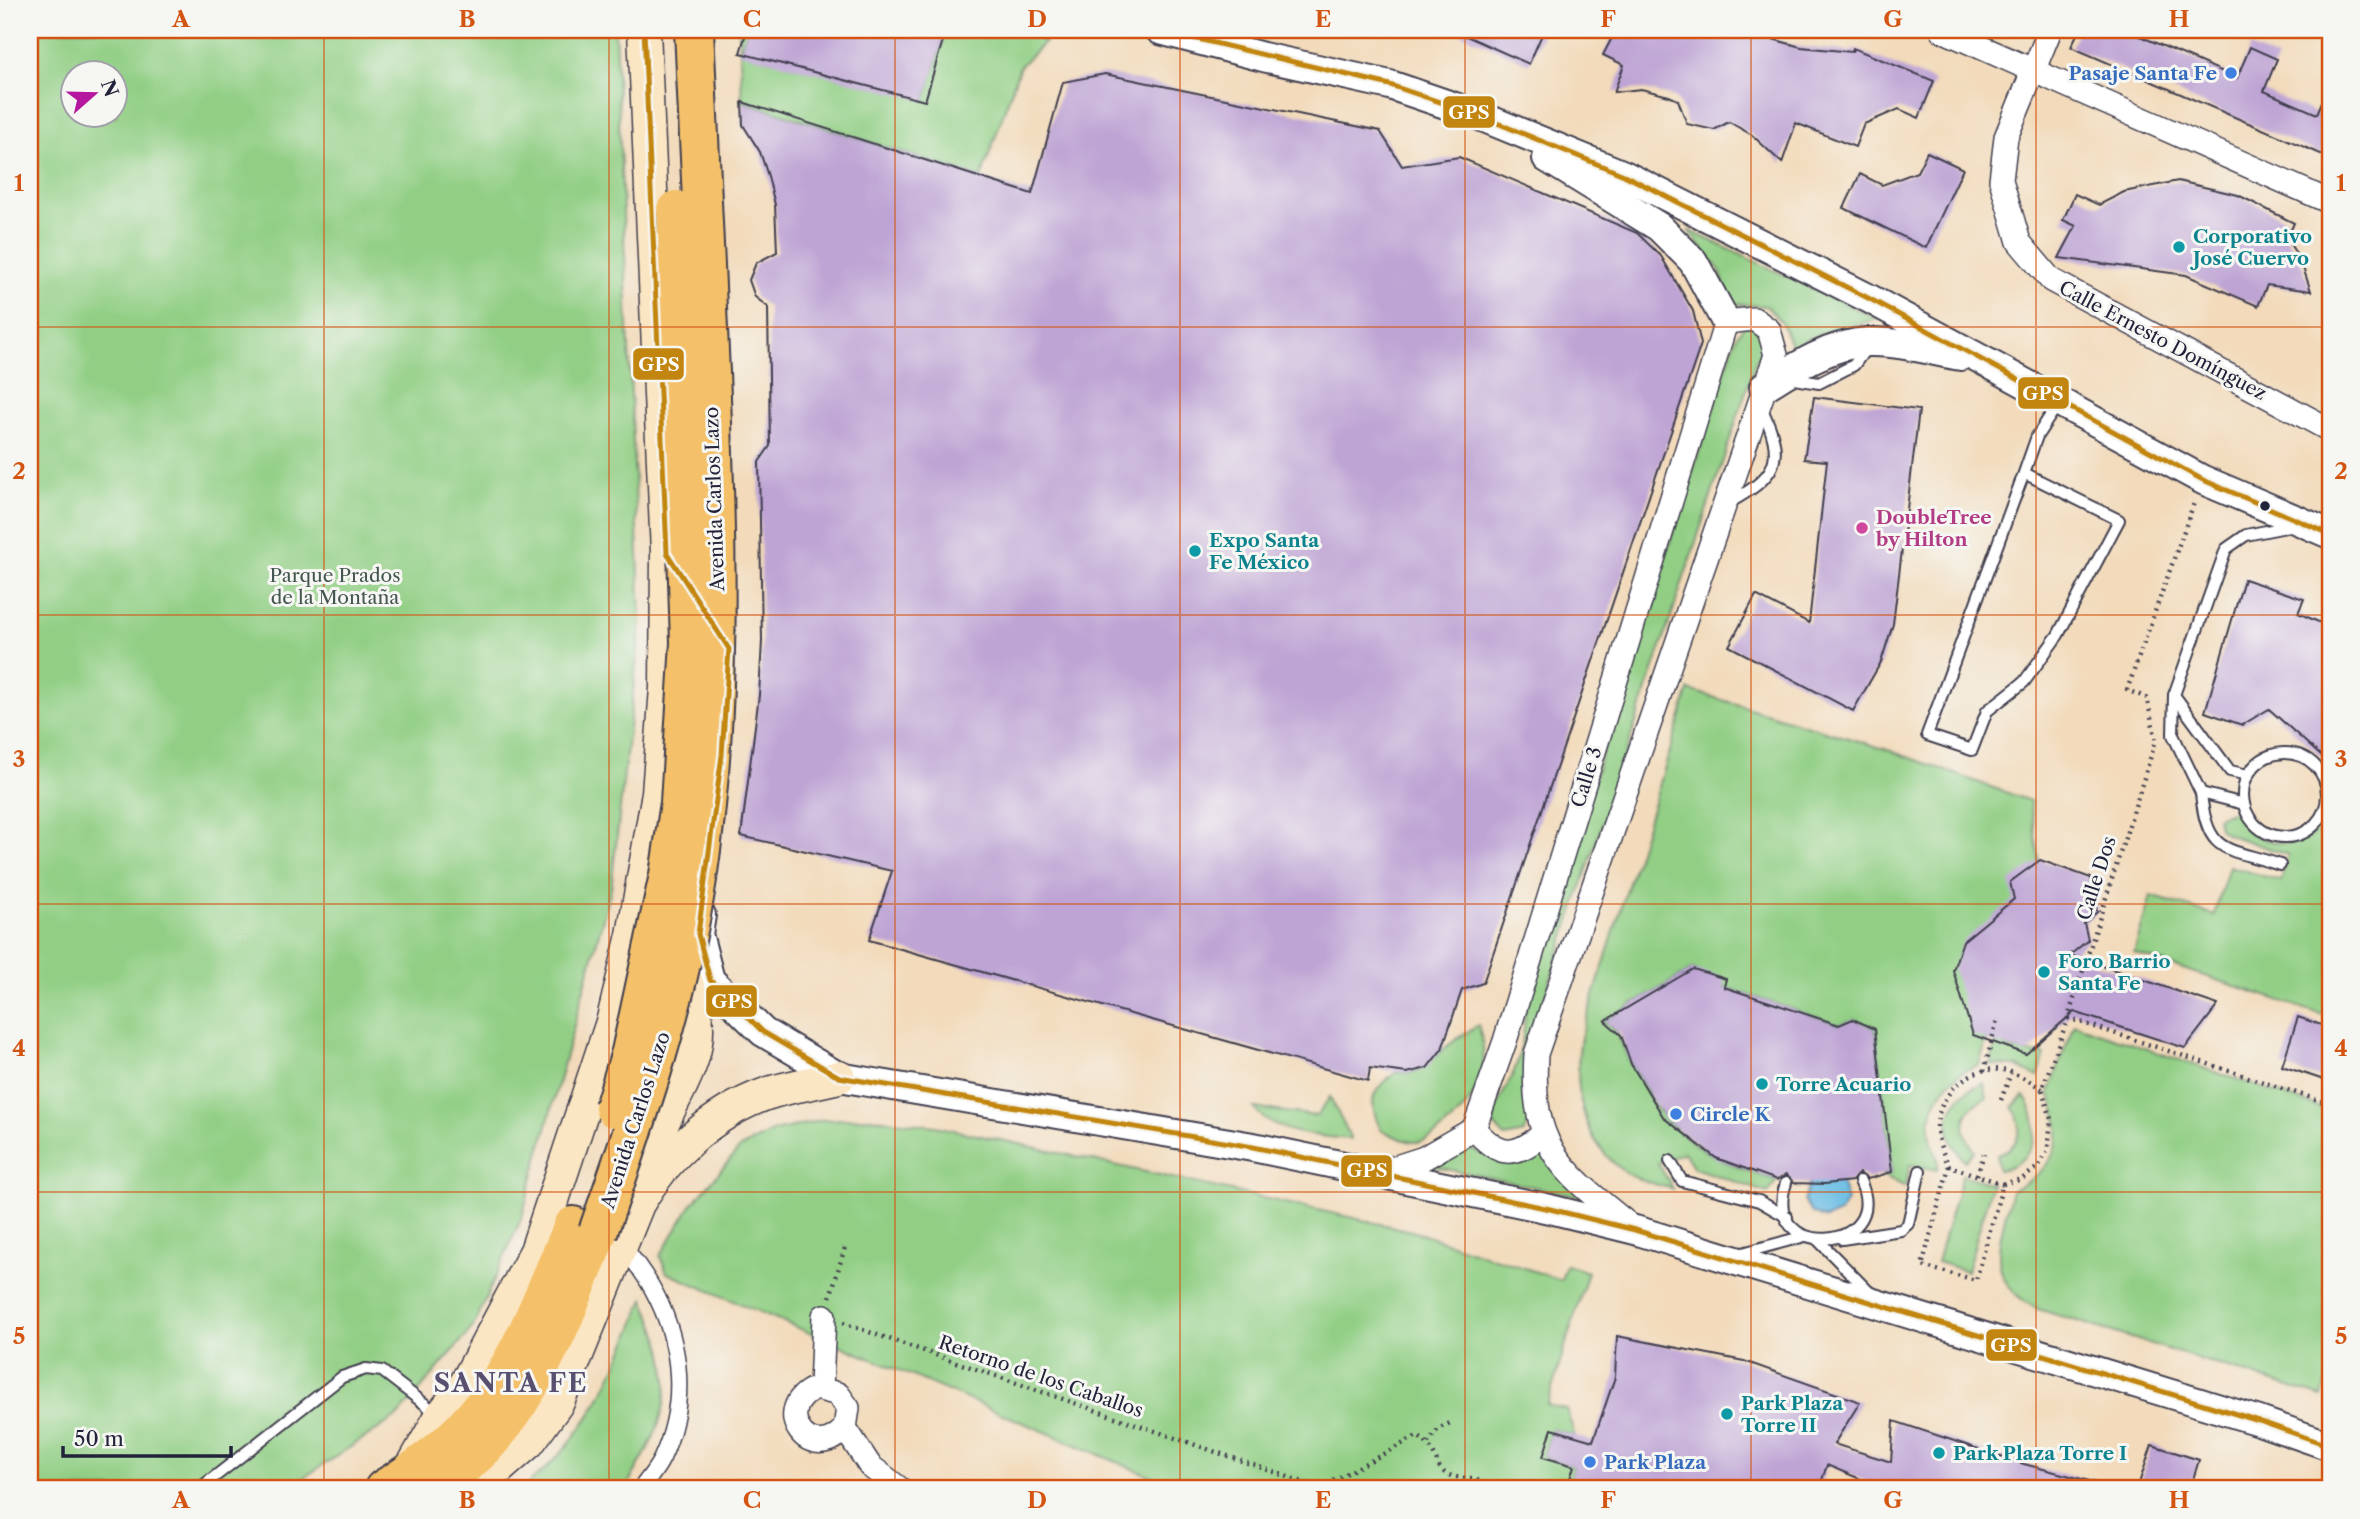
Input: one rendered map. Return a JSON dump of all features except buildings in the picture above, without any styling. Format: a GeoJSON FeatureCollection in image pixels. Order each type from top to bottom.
{"type":"FeatureCollection","features":[{"type":"Feature","properties":{"kind":"highway","name":"Avenida Carlos Lazo"},"geometry":{"type":"LineString","coordinates":[[597,1235],[631,1052],[669,875],[680,803],[690,643],[668,30]]}},
{"type":"Feature","properties":{"kind":"highway","name":"Avenida Carlos Lazo"},"geometry":{"type":"LineString","coordinates":[[409,1485],[465,1429],[498,1388],[518,1352],[597,1235],[658,1057],[696,883],[707,804],[717,649],[714,463],[694,30]]}},
{"type":"Feature","properties":{"kind":"main road","name":"Avenida Carlos Lazo"},"geometry":{"type":"LineString","coordinates":[[409,1485],[441,1416],[465,1385],[536,1251],[613,1019],[633,935],[658,793],[666,688],[667,553],[644,30]]}},
{"type":"Feature","properties":{"kind":"main road"},"geometry":{"type":"LineString","coordinates":[[667,553],[729,649]]}},
{"type":"Feature","properties":{"kind":"main road"},"geometry":{"type":"LineString","coordinates":[[633,935],[664,954],[681,970],[690,990],[697,1024],[689,1071],[652,1146],[652,1179]]}},
{"type":"Feature","properties":{"kind":"main road","name":"Avenida Carlos Lazo"},"geometry":{"type":"LineString","coordinates":[[458,1489],[496,1471],[529,1442],[558,1402],[597,1235],[687,1143],[724,1115],[766,1094],[839,1077]]}},
{"type":"Feature","properties":{"kind":"street","name":"Avenida Carlos Lazo"},"geometry":{"type":"LineString","coordinates":[[704,30],[725,466],[729,649],[722,755],[698,934],[710,980],[763,1032],[839,1077]]}},
{"type":"Feature","properties":{"kind":"street"},"geometry":{"type":"LineString","coordinates":[[1160,30],[1263,57],[1390,85],[1475,114],[1624,175],[1737,230],[2203,480],[2319,529]]}},
{"type":"Feature","properties":{"kind":"street"},"geometry":{"type":"LineString","coordinates":[[1942,30],[2330,202]]}},
{"type":"Feature","properties":{"kind":"street","name":"Calle Ernesto Domínguez"},"geometry":{"type":"LineString","coordinates":[[2050,30],[2006,137],[2001,180],[2019,243],[2051,280],[2330,430]]}},
{"type":"Feature","properties":{"kind":"street"},"geometry":{"type":"LineString","coordinates":[[1475,114],[1660,227],[1693,261],[1726,322],[1754,319],[1769,330],[1776,355],[1768,389],[1723,506],[1536,1054],[1534,1082],[1542,1135],[1576,1182],[1635,1230]]}},
{"type":"Feature","properties":{"kind":"street","name":"Calle 3"},"geometry":{"type":"LineString","coordinates":[[1474,1129],[1505,1041],[1726,322]]}},
{"type":"Feature","properties":{"kind":"street"},"geometry":{"type":"LineString","coordinates":[[1768,389],[1827,352],[1847,345],[1871,342],[1981,359]]}},
{"type":"Feature","properties":{"kind":"street"},"geometry":{"type":"LineString","coordinates":[[839,1077],[1252,1147],[1635,1230],[2259,1421],[2330,1446]]}},
{"type":"Feature","properties":{"kind":"street"},"geometry":{"type":"LineString","coordinates":[[1378,1174],[1447,1147],[1474,1129],[1486,1142],[1507,1153],[1519,1151],[1542,1135]]}},
{"type":"Feature","properties":{"kind":"street"},"geometry":{"type":"LineString","coordinates":[[597,1235],[649,1281],[666,1312],[675,1346],[679,1380],[675,1416],[662,1460],[641,1489]]}},
{"type":"Feature","properties":{"kind":"street"},"geometry":{"type":"LineString","coordinates":[[821,1388],[824,1316]]}},
{"type":"Feature","properties":{"kind":"street"},"geometry":{"type":"LineString","coordinates":[[821,1388],[830,1389],[844,1399],[848,1417],[845,1428],[838,1437],[820,1442],[807,1438],[795,1422],[796,1404],[807,1392],[821,1388]]}},
{"type":"Feature","properties":{"kind":"street"},"geometry":{"type":"LineString","coordinates":[[845,1428],[870,1466],[900,1489]]}},
{"type":"Feature","properties":{"kind":"lane"},"geometry":{"type":"LineString","coordinates":[[1723,506],[1766,479],[1776,461],[1777,446],[1772,429],[1768,389]]}},
{"type":"Feature","properties":{"kind":"lane"},"geometry":{"type":"LineString","coordinates":[[2024,473],[2119,520],[2058,635],[2024,682],[1987,712],[1972,750],[1927,736],[2037,436],[2059,402]]}},
{"type":"Feature","properties":{"kind":"lane"},"geometry":{"type":"LineString","coordinates":[[2280,865],[2220,845],[2209,835],[2201,793],[2173,735],[2174,695],[2225,549],[2246,535],[2270,528],[2319,529]]}},
{"type":"Feature","properties":{"kind":"lane"},"geometry":{"type":"LineString","coordinates":[[2174,695],[2230,771],[2248,775]]}},
{"type":"Feature","properties":{"kind":"lane"},"geometry":{"type":"LineString","coordinates":[[2295,754],[2317,768],[2328,793],[2326,806],[2312,828],[2285,838],[2259,828],[2244,804],[2248,775],[2268,757],[2295,754]]}},
{"type":"Feature","properties":{"kind":"lane"},"geometry":{"type":"LineString","coordinates":[[2201,793],[2244,804]]}},
{"type":"Feature","properties":{"kind":"lane"},"geometry":{"type":"LineString","coordinates":[[1670,1161],[1682,1181],[1759,1201],[1787,1217],[1805,1236],[1818,1240],[1901,1230],[1908,1224],[1920,1171]]}},
{"type":"Feature","properties":{"kind":"lane"},"geometry":{"type":"LineString","coordinates":[[1832,1240],[1855,1227],[1862,1215],[1865,1202],[1860,1181]]}},
{"type":"Feature","properties":{"kind":"lane"},"geometry":{"type":"LineString","coordinates":[[1786,1182],[1783,1203],[1787,1217]]}},
{"type":"Feature","properties":{"kind":"lane"},"geometry":{"type":"LineString","coordinates":[[1726,1257],[1805,1236]]}},
{"type":"Feature","properties":{"kind":"lane"},"geometry":{"type":"LineString","coordinates":[[1818,1240],[1882,1306]]}},
{"type":"Feature","properties":{"kind":"lane"},"geometry":{"type":"LineString","coordinates":[[199,1489],[342,1377],[366,1369],[382,1371],[441,1416]]}},
{"type":"Feature","properties":{"kind":"path","name":"Calle Dos"},"geometry":{"type":"LineString","coordinates":[[2042,1089],[2068,1018],[2156,740],[2147,698],[2127,690],[2203,480]]}},
{"type":"Feature","properties":{"kind":"path"},"geometry":{"type":"LineString","coordinates":[[2068,1018],[2330,1104]]}},
{"type":"Feature","properties":{"kind":"path"},"geometry":{"type":"LineString","coordinates":[[1984,1071],[1997,1020]]}},
{"type":"Feature","properties":{"kind":"path"},"geometry":{"type":"LineString","coordinates":[[1949,1166],[2003,1184],[2022,1179],[2038,1167],[2048,1150],[2051,1119],[2042,1089],[2011,1073],[1984,1071],[1958,1083],[1940,1107],[1937,1127],[1940,1147],[1949,1166],[1922,1266],[1976,1280],[2003,1184]]}},
{"type":"Feature","properties":{"kind":"path"},"geometry":{"type":"LineString","coordinates":[[2001,1100],[2011,1073]]}},
{"type":"Feature","properties":{"kind":"path"},"geometry":{"type":"LineString","coordinates":[[1977,1175],[1983,1154]]}},
{"type":"Feature","properties":{"kind":"path"},"geometry":{"type":"LineString","coordinates":[[824,1316],[846,1244]]}},
{"type":"Feature","properties":{"kind":"path","name":"Retorno de los Caballos"},"geometry":{"type":"LineString","coordinates":[[824,1316],[1322,1488],[1417,1436],[1428,1443]]}},
{"type":"Feature","properties":{"kind":"path"},"geometry":{"type":"LineString","coordinates":[[1452,1422],[1438,1429],[1428,1443],[1442,1472],[1453,1479],[1475,1478],[1488,1489]]}},
{"type":"Feature","properties":{"kind":"green space","name":"Parque Prados de la Montaña"},"geometry":{"type":"Polygon","coordinates":[[[30,30],[615,30],[641,621],[611,889],[522,1217],[473,1327],[398,1416],[286,1489],[30,1489],[30,30]]]}},
{"type":"Feature","properties":{"kind":"green space"},"geometry":{"type":"Polygon","coordinates":[[[739,30],[747,30],[740,52],[925,100],[946,30],[1016,30],[1045,42],[1020,66],[981,178],[742,101],[739,30]]]}},
{"type":"Feature","properties":{"kind":"green space"},"geometry":{"type":"Polygon","coordinates":[[[1688,230],[1878,319],[1813,336],[1792,347],[1782,323],[1767,306],[1731,304],[1720,271],[1688,230]]]}},
{"type":"Feature","properties":{"kind":"green space"},"geometry":{"type":"Polygon","coordinates":[[[1751,323],[1769,344],[1757,358],[1535,1026],[1530,1121],[1524,1133],[1505,1137],[1494,1125],[1494,1117],[1520,1054],[1526,991],[1736,337],[1744,326],[1751,323]]]}},
{"type":"Feature","properties":{"kind":"green space"},"geometry":{"type":"Polygon","coordinates":[[[1689,690],[1888,750],[2030,801],[2039,859],[1979,1065],[1967,1070],[1947,1085],[1934,1106],[1930,1131],[1938,1160],[1937,1170],[1910,1165],[1905,1187],[1883,1175],[1892,1171],[1875,1029],[1854,1019],[1839,1025],[1724,987],[1693,969],[1605,1021],[1620,1039],[1651,1100],[1669,1122],[1711,1154],[1743,1169],[1777,1180],[1768,1193],[1694,1168],[1684,1152],[1658,1163],[1673,1189],[1653,1184],[1622,1170],[1608,1157],[1588,1127],[1579,1092],[1581,1037],[1689,690]]]}},
{"type":"Feature","properties":{"kind":"green space"},"geometry":{"type":"Polygon","coordinates":[[[2238,810],[2256,836],[2289,844],[2314,834],[2330,817],[2330,1017],[2134,953],[2151,896],[2214,915],[2229,866],[2281,881],[2288,855],[2227,834],[2219,828],[2217,817],[2238,810]]]}},
{"type":"Feature","properties":{"kind":"green space"},"geometry":{"type":"Polygon","coordinates":[[[2074,1024],[2330,1111],[2330,1371],[2322,1397],[2038,1309],[2020,1298],[2008,1286],[1999,1258],[2007,1208],[2012,1190],[2039,1173],[2054,1150],[2058,1138],[2058,1124],[2049,1093],[2074,1024]]]}},
{"type":"Feature","properties":{"kind":"green space"},"geometry":{"type":"Polygon","coordinates":[[[1478,1025],[1483,1054],[1479,1081],[1474,1093],[1457,1116],[1436,1134],[1422,1141],[1404,1140],[1381,1130],[1373,1103],[1382,1084],[1397,1072],[1414,1072],[1425,1067],[1449,1045],[1478,1025]]]}},
{"type":"Feature","properties":{"kind":"green space"},"geometry":{"type":"Polygon","coordinates":[[[1997,1039],[2010,1050],[2045,1055],[2038,1077],[2016,1066],[1990,1065],[1997,1039]]]}},
{"type":"Feature","properties":{"kind":"green space"},"geometry":{"type":"Polygon","coordinates":[[[1984,1083],[1987,1098],[1972,1107],[1965,1120],[1966,1135],[1975,1150],[1965,1161],[1951,1138],[1950,1116],[1961,1097],[1984,1083]]]}},
{"type":"Feature","properties":{"kind":"green space"},"geometry":{"type":"Polygon","coordinates":[[[2024,1096],[2034,1118],[2033,1141],[2021,1160],[1998,1170],[1997,1154],[2011,1147],[2018,1135],[2019,1122],[2013,1107],[2024,1096]]]}},
{"type":"Feature","properties":{"kind":"green space"},"geometry":{"type":"Polygon","coordinates":[[[1330,1097],[1351,1139],[1285,1129],[1273,1124],[1254,1108],[1317,1116],[1330,1097]]]}},
{"type":"Feature","properties":{"kind":"green space"},"geometry":{"type":"Polygon","coordinates":[[[871,1118],[935,1126],[1412,1231],[1561,1280],[1566,1265],[1588,1272],[1547,1405],[1566,1409],[1575,1436],[1552,1429],[1543,1457],[1574,1466],[1568,1485],[1580,1489],[1181,1489],[667,1273],[660,1256],[692,1204],[740,1148],[774,1131],[823,1120],[871,1118]]]}},
{"type":"Feature","properties":{"kind":"green space"},"geometry":{"type":"Polygon","coordinates":[[[1466,1147],[1504,1161],[1522,1161],[1544,1154],[1583,1197],[1432,1166],[1466,1147]]]}},
{"type":"Feature","properties":{"kind":"green space"},"geometry":{"type":"Polygon","coordinates":[[[1962,1175],[1992,1184],[1967,1271],[1937,1262],[1962,1175]]]}},
{"type":"Feature","properties":{"kind":"green space"},"geometry":{"type":"Polygon","coordinates":[[[644,1299],[663,1352],[665,1396],[653,1438],[626,1487],[521,1489],[564,1450],[597,1403],[623,1352],[644,1299]]]}},
{"type":"Feature","properties":{"kind":"water"},"geometry":{"type":"Polygon","coordinates":[[[1810,1181],[1841,1182],[1847,1201],[1840,1213],[1826,1219],[1812,1213],[1804,1201],[1810,1181]]]}},
{"type":"Feature","properties":{"kind":"transit line","name":"GPS"},"geometry":{"type":"LineString","coordinates":[[644,30],[667,553],[729,649],[722,755],[698,934],[710,980],[763,1032],[839,1077],[1253,1147],[1550,1209],[1635,1230],[2259,1421],[2330,1446]]}},
{"type":"Feature","properties":{"kind":"transit line","name":"GPS"},"geometry":{"type":"LineString","coordinates":[[1160,30],[1390,85],[1475,114],[1624,175],[1870,299],[2203,480],[2330,534]]}},
{"type":"Feature","properties":{"kind":"place","name":"Pasaje Santa Fe"},"geometry":{"type":"Point","coordinates":[2231,73]}},
{"type":"Feature","properties":{"kind":"place","name":"Corporativo José Cuervo"},"geometry":{"type":"Point","coordinates":[2179,247]}},
{"type":"Feature","properties":{"kind":"place","name":"DoubleTree by Hilton"},"geometry":{"type":"Point","coordinates":[1862,528]}},
{"type":"Feature","properties":{"kind":"place","name":"Expo Santa Fe México"},"geometry":{"type":"Point","coordinates":[1195,551]}},
{"type":"Feature","properties":{"kind":"place","name":"Foro Barrio Santa Fe"},"geometry":{"type":"Point","coordinates":[2044,972]}},
{"type":"Feature","properties":{"kind":"place","name":"Torre Acuario"},"geometry":{"type":"Point","coordinates":[1762,1084]}},
{"type":"Feature","properties":{"kind":"place","name":"Circle K"},"geometry":{"type":"Point","coordinates":[1676,1114]}},
{"type":"Feature","properties":{"kind":"place","name":"Park Plaza Torre II"},"geometry":{"type":"Point","coordinates":[1727,1414]}},
{"type":"Feature","properties":{"kind":"place","name":"Park Plaza Torre I"},"geometry":{"type":"Point","coordinates":[1939,1453]}},
{"type":"Feature","properties":{"kind":"place","name":"Park Plaza"},"geometry":{"type":"Point","coordinates":[1590,1462]}},
{"type":"Feature","properties":{"kind":"district","name":"SANTA FE"},"geometry":{"type":"Point","coordinates":[511,1383]}}]}
